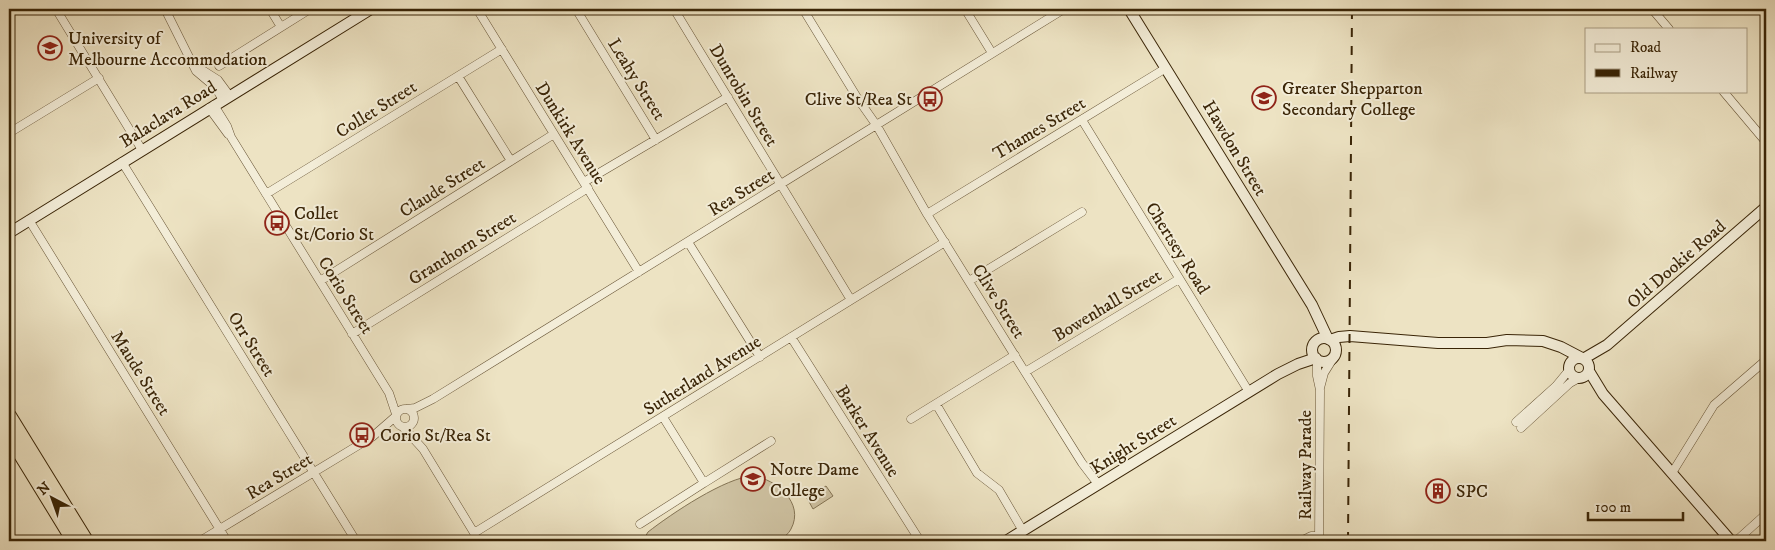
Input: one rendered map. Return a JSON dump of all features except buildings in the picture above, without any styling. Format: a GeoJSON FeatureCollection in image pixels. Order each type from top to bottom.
{"type":"FeatureCollection","features":[{"type":"Feature","properties":{"kind":"highway"},"geometry":{"type":"LineString","coordinates":[[9,416],[86,541]]}},
{"type":"Feature","properties":{"kind":"highway"},"geometry":{"type":"LineString","coordinates":[[9,435],[74,541]]}},
{"type":"Feature","properties":{"kind":"street"},"geometry":{"type":"LineString","coordinates":[[56,9],[142,150]]}},
{"type":"Feature","properties":{"kind":"street","name":"Corio Street"},"geometry":{"type":"LineString","coordinates":[[165,9],[196,71],[215,87],[231,137],[388,393],[396,416]]}},
{"type":"Feature","properties":{"kind":"street"},"geometry":{"type":"LineString","coordinates":[[270,9],[281,27]]}},
{"type":"Feature","properties":{"kind":"street","name":"Balaclava Road"},"geometry":{"type":"LineString","coordinates":[[219,66],[310,9]]}},
{"type":"Feature","properties":{"kind":"street","name":"Balaclava Road"},"geometry":{"type":"LineString","coordinates":[[9,233],[371,9]]}},
{"type":"Feature","properties":{"kind":"street","name":"Dunkirk Avenue"},"geometry":{"type":"LineString","coordinates":[[477,9],[640,272]]}},
{"type":"Feature","properties":{"kind":"street","name":"Leahy Street"},"geometry":{"type":"LineString","coordinates":[[576,9],[656,140]]}},
{"type":"Feature","properties":{"kind":"street","name":"Dunrobin Street"},"geometry":{"type":"LineString","coordinates":[[674,9],[851,300]]}},
{"type":"Feature","properties":{"kind":"street","name":"Clive Street"},"geometry":{"type":"LineString","coordinates":[[803,9],[927,214],[1096,486]]}},
{"type":"Feature","properties":{"kind":"street"},"geometry":{"type":"LineString","coordinates":[[964,9],[992,53]]}},
{"type":"Feature","properties":{"kind":"street","name":"Rea Street"},"geometry":{"type":"LineString","coordinates":[[406,409],[415,408],[433,399],[1064,9]]}},
{"type":"Feature","properties":{"kind":"street","name":"Hawdon Street"},"geometry":{"type":"LineString","coordinates":[[1130,9],[1312,305],[1329,340]]}},
{"type":"Feature","properties":{"kind":"street"},"geometry":{"type":"LineString","coordinates":[[1652,9],[1668,28]]}},
{"type":"Feature","properties":{"kind":"street","name":"Collet Street"},"geometry":{"type":"LineString","coordinates":[[266,194],[502,49]]}},
{"type":"Feature","properties":{"kind":"street","name":"Thames Street"},"geometry":{"type":"LineString","coordinates":[[927,214],[1166,68]]}},
{"type":"Feature","properties":{"kind":"street"},"geometry":{"type":"LineString","coordinates":[[458,76],[511,161]]}},
{"type":"Feature","properties":{"kind":"street"},"geometry":{"type":"LineString","coordinates":[[9,134],[99,78]]}},
{"type":"Feature","properties":{"kind":"street"},"geometry":{"type":"LineString","coordinates":[[1724,92],[1766,142]]}},
{"type":"Feature","properties":{"kind":"street","name":"Granthorn Street"},"geometry":{"type":"LineString","coordinates":[[352,334],[656,140],[728,98]]}},
{"type":"Feature","properties":{"kind":"street","name":"Chertsey Road"},"geometry":{"type":"LineString","coordinates":[[1082,120],[1249,392]]}},
{"type":"Feature","properties":{"kind":"street","name":"Claude Street"},"geometry":{"type":"LineString","coordinates":[[320,281],[554,134]]}},
{"type":"Feature","properties":{"kind":"street","name":"Orr Street"},"geometry":{"type":"LineString","coordinates":[[122,162],[356,541]]}},
{"type":"Feature","properties":{"kind":"street","name":"Old Dookie Road"},"geometry":{"type":"LineString","coordinates":[[1584,374],[1607,345],[1766,207]]}},
{"type":"Feature","properties":{"kind":"street"},"geometry":{"type":"LineString","coordinates":[[969,282],[1082,212]]}},
{"type":"Feature","properties":{"kind":"street","name":"Maude Street"},"geometry":{"type":"LineString","coordinates":[[29,220],[227,541]]}},
{"type":"Feature","properties":{"kind":"street"},"geometry":{"type":"LineString","coordinates":[[688,242],[760,356]]}},
{"type":"Feature","properties":{"kind":"street","name":"Sutherland Avenue"},"geometry":{"type":"LineString","coordinates":[[474,533],[945,242]]}},
{"type":"Feature","properties":{"kind":"street","name":"Bowenhall Street"},"geometry":{"type":"LineString","coordinates":[[1025,372],[1179,279]]}},
{"type":"Feature","properties":{"kind":"street","name":"Hawdon Street"},"geometry":{"type":"LineString","coordinates":[[1312,305],[1316,323],[1314,346]]}},
{"type":"Feature","properties":{"kind":"street"},"geometry":{"type":"LineString","coordinates":[[1365,338],[1343,343],[1326,362],[1316,359],[1313,353],[1314,346],[1319,340],[1329,340],[1344,336],[1406,339],[1423,336],[1440,340],[1465,340],[1487,337],[1507,340],[1543,341],[1556,345],[1583,358],[1587,362],[1584,374],[1570,383],[1519,425],[1556,386],[1576,359],[1583,358]]}},
{"type":"Feature","properties":{"kind":"street","name":"Barker Avenue"},"geometry":{"type":"LineString","coordinates":[[791,337],[920,541]]}},
{"type":"Feature","properties":{"kind":"street"},"geometry":{"type":"LineString","coordinates":[[1329,340],[1334,344],[1335,353]]}},
{"type":"Feature","properties":{"kind":"street"},"geometry":{"type":"LineString","coordinates":[[1531,341],[1560,353],[1570,367],[1572,375],[1584,374]]}},
{"type":"Feature","properties":{"kind":"street","name":"Old Dookie Road"},"geometry":{"type":"LineString","coordinates":[[1583,358],[1607,345]]}},
{"type":"Feature","properties":{"kind":"street","name":"Knight Street"},"geometry":{"type":"LineString","coordinates":[[1278,374],[1314,346]]}},
{"type":"Feature","properties":{"kind":"street","name":"Railway Parade"},"geometry":{"type":"LineString","coordinates":[[1320,390],[1324,373],[1335,353]]}},
{"type":"Feature","properties":{"kind":"street"},"geometry":{"type":"LineString","coordinates":[[911,419],[1015,355]]}},
{"type":"Feature","properties":{"kind":"street","name":"Knight Street"},"geometry":{"type":"LineString","coordinates":[[1006,541],[1278,374],[1303,361],[1316,359]]}},
{"type":"Feature","properties":{"kind":"street","name":"Railway Parade"},"geometry":{"type":"LineString","coordinates":[[1316,359],[1320,390],[1319,538]]}},
{"type":"Feature","properties":{"kind":"street"},"geometry":{"type":"LineString","coordinates":[[1672,473],[1714,405],[1766,360]]}},
{"type":"Feature","properties":{"kind":"street"},"geometry":{"type":"LineString","coordinates":[[1584,374],[1731,541]]}},
{"type":"Feature","properties":{"kind":"street","name":"Corio Street"},"geometry":{"type":"LineString","coordinates":[[388,393],[406,409]]}},
{"type":"Feature","properties":{"kind":"street","name":"Rea Street"},"geometry":{"type":"LineString","coordinates":[[413,420],[433,399]]}},
{"type":"Feature","properties":{"kind":"street"},"geometry":{"type":"LineString","coordinates":[[936,404],[978,473],[999,490],[1023,531]]}},
{"type":"Feature","properties":{"kind":"street"},"geometry":{"type":"LineString","coordinates":[[422,449],[412,412],[406,409],[400,410],[396,416],[396,423],[422,449],[480,541]]}},
{"type":"Feature","properties":{"kind":"street","name":"Rea Street"},"geometry":{"type":"LineString","coordinates":[[372,437],[396,416]]}},
{"type":"Feature","properties":{"kind":"street"},"geometry":{"type":"LineString","coordinates":[[663,417],[704,483]]}},
{"type":"Feature","properties":{"kind":"street"},"geometry":{"type":"LineString","coordinates":[[402,427],[409,426],[413,420]]}},
{"type":"Feature","properties":{"kind":"street","name":"Rea Street"},"geometry":{"type":"LineString","coordinates":[[200,541],[372,437],[388,430],[402,427]]}},
{"type":"Feature","properties":{"kind":"street"},"geometry":{"type":"LineString","coordinates":[[640,524],[771,441]]}},
{"type":"Feature","properties":{"kind":"street"},"geometry":{"type":"LineString","coordinates":[[1736,541],[1766,514]]}},
{"type":"Feature","properties":{"kind":"street"},"geometry":{"type":"LineString","coordinates":[[1302,541],[1311,536],[1319,538]]}},
{"type":"Feature","properties":{"kind":"shaded area","name":"Notre Dame College"},"geometry":{"type":"Polygon","coordinates":[[[753,476],[762,478],[779,487],[791,502],[794,510],[794,519],[790,531],[780,541],[645,541],[648,532],[699,498],[728,483],[753,476]]]}},
{"type":"Feature","properties":{"kind":"shaded area"},"geometry":{"type":"Polygon","coordinates":[[[826,486],[833,496],[813,509],[807,498],[826,486]]]}},
{"type":"Feature","properties":{"kind":"railway"},"geometry":{"type":"LineString","coordinates":[[1348,541],[1352,9]]}},
{"type":"Feature","properties":{"kind":"place","name":"University of Melbourne Accommodation"},"geometry":{"type":"Point","coordinates":[50,48]}},
{"type":"Feature","properties":{"kind":"place","name":"Greater Shepparton Secondary College"},"geometry":{"type":"Point","coordinates":[1264,98]}},
{"type":"Feature","properties":{"kind":"place","name":"Clive St/Rea St"},"geometry":{"type":"Point","coordinates":[930,99]}},
{"type":"Feature","properties":{"kind":"place","name":"Collet St/Corio St"},"geometry":{"type":"Point","coordinates":[277,223]}},
{"type":"Feature","properties":{"kind":"place","name":"Corio St/Rea St"},"geometry":{"type":"Point","coordinates":[362,435]}},
{"type":"Feature","properties":{"kind":"place","name":"Notre Dame College"},"geometry":{"type":"Point","coordinates":[753,479]}},
{"type":"Feature","properties":{"kind":"place","name":"SPC"},"geometry":{"type":"Point","coordinates":[1438,491]}}]}
